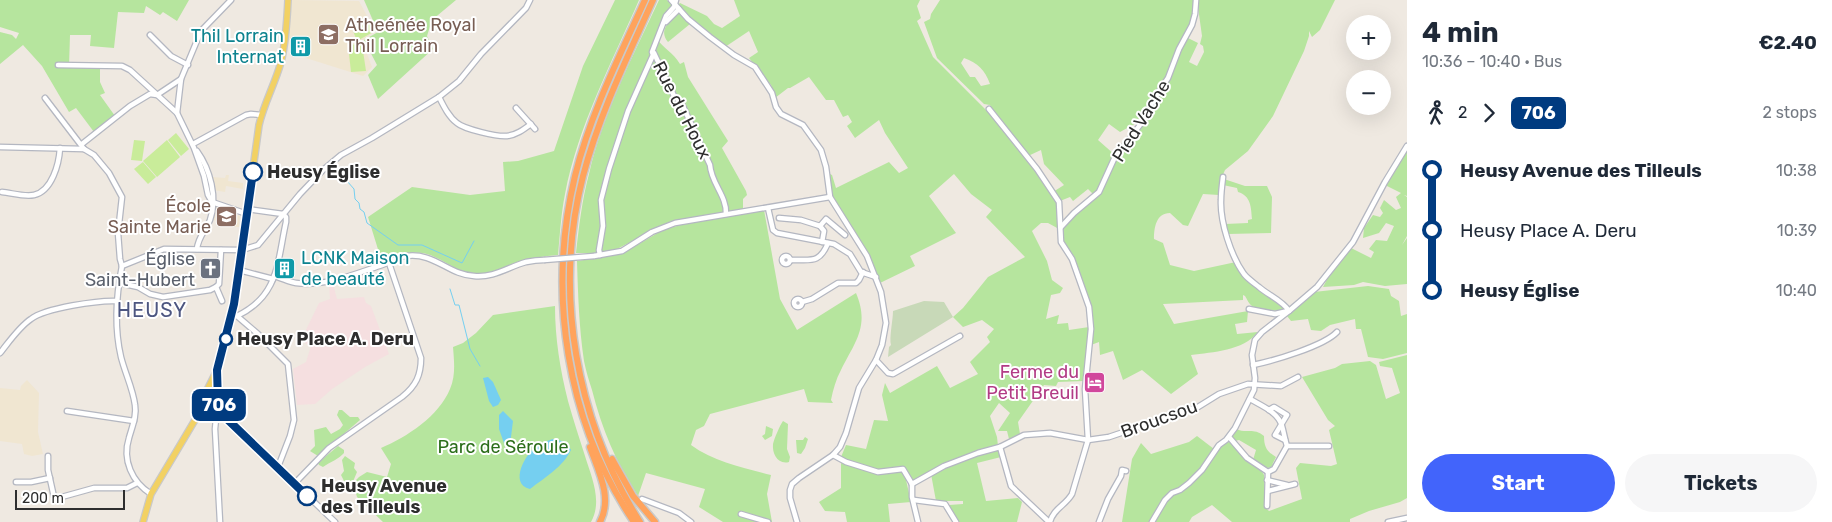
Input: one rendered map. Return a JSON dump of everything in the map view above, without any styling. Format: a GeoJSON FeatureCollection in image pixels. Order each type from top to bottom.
{"type":"FeatureCollection","features":[{"type":"Feature","properties":{"kind":"highway"},"geometry":{"type":"LineString","coordinates":[[600,522],[605,510],[606,500],[567,369],[561,325],[564,240],[575,176],[596,112],[645,0]]}},
{"type":"Feature","properties":{"kind":"highway"},"geometry":{"type":"LineString","coordinates":[[640,522],[621,489],[604,452],[585,398],[578,369],[572,324],[571,260],[576,208],[592,146],[615,84],[653,0]]}},
{"type":"Feature","properties":{"kind":"highway"},"geometry":{"type":"LineString","coordinates":[[571,260],[580,350],[595,415],[608,451],[620,476],[655,522]]}},
{"type":"Feature","properties":{"kind":"highway"},"geometry":{"type":"LineString","coordinates":[[563,304],[569,362],[584,418],[598,458],[611,485],[634,522]]}},
{"type":"Feature","properties":{"kind":"main road"},"geometry":{"type":"LineString","coordinates":[[143,522],[151,494],[195,420],[217,370],[234,315],[261,116],[281,62],[288,0]]}},
{"type":"Feature","properties":{"kind":"main road"},"geometry":{"type":"LineString","coordinates":[[195,420],[207,406],[218,398],[217,370]]}},
{"type":"Feature","properties":{"kind":"main road"},"geometry":{"type":"LineString","coordinates":[[207,391],[214,391],[218,398]]}},
{"type":"Feature","properties":{"kind":"main road"},"geometry":{"type":"LineString","coordinates":[[207,391],[207,406]]}},
{"type":"Feature","properties":{"kind":"street"},"geometry":{"type":"LineString","coordinates":[[177,112],[181,79],[201,31],[231,0]]}},
{"type":"Feature","properties":{"kind":"street"},"geometry":{"type":"LineString","coordinates":[[122,266],[164,250],[242,250],[258,245],[323,170],[341,155],[439,97],[460,81],[481,54],[526,8],[530,0]]}},
{"type":"Feature","properties":{"kind":"street","name":"Pied Vache"},"geometry":{"type":"LineString","coordinates":[[1061,227],[1099,192],[1114,159],[1143,121],[1154,99],[1168,78],[1193,21],[1196,0]]}},
{"type":"Feature","properties":{"kind":"street"},"geometry":{"type":"LineString","coordinates":[[600,255],[603,226],[601,200],[609,169],[628,111],[653,55],[652,52],[673,1],[679,9],[710,37],[754,67],[772,93],[776,107],[781,114],[802,125],[821,150],[826,167],[830,197],[866,256],[876,277],[884,305],[885,335],[876,360],[859,388],[844,441],[833,455],[792,484],[790,498],[797,522]]}},
{"type":"Feature","properties":{"kind":"street","name":"Rue du Houx"},"geometry":{"type":"LineString","coordinates":[[679,9],[667,21],[654,53],[710,165],[710,172],[725,202],[726,214]]}},
{"type":"Feature","properties":{"kind":"street"},"geometry":{"type":"LineString","coordinates":[[150,35],[171,56],[188,65]]}},
{"type":"Feature","properties":{"kind":"street"},"geometry":{"type":"LineString","coordinates":[[58,65],[122,66],[130,70],[177,112],[208,169],[213,194],[210,221],[198,241],[197,249]]}},
{"type":"Feature","properties":{"kind":"street"},"geometry":{"type":"LineString","coordinates":[[0,147],[83,147],[130,106],[150,94],[157,94],[181,79]]}},
{"type":"Feature","properties":{"kind":"street"},"geometry":{"type":"LineString","coordinates":[[439,97],[448,114],[458,124],[466,128],[506,136],[518,133],[531,124]]}},
{"type":"Feature","properties":{"kind":"street"},"geometry":{"type":"LineString","coordinates":[[45,98],[83,147],[94,155],[109,173],[122,197],[118,233],[122,266],[117,301],[119,347],[136,406],[126,450],[127,460],[138,483],[151,494]]}},
{"type":"Feature","properties":{"kind":"street"},"geometry":{"type":"LineString","coordinates":[[516,108],[535,129]]}},
{"type":"Feature","properties":{"kind":"street"},"geometry":{"type":"LineString","coordinates":[[989,109],[1037,169],[1059,202],[1061,227],[1059,236],[1072,260],[1089,307],[1091,329],[1085,389],[1088,440],[1072,494],[1064,505],[1051,515],[1049,522],[1011,486],[1002,446]]}},
{"type":"Feature","properties":{"kind":"street"},"geometry":{"type":"LineString","coordinates":[[194,146],[246,115],[261,116]]}},
{"type":"Feature","properties":{"kind":"street"},"geometry":{"type":"LineString","coordinates":[[1152,522],[1165,500],[1172,493],[1189,483],[1202,470],[1219,445],[1229,437],[1250,399],[1255,384],[1252,355],[1255,340],[1262,332],[1317,287],[1353,242],[1385,182],[1407,146]]}},
{"type":"Feature","properties":{"kind":"street"},"geometry":{"type":"LineString","coordinates":[[2,192],[28,195],[42,192],[57,168],[60,148]]}},
{"type":"Feature","properties":{"kind":"street"},"geometry":{"type":"LineString","coordinates":[[1223,177],[1220,201],[1222,217],[1227,239],[1239,265],[1245,275],[1264,292],[1290,310]]}},
{"type":"Feature","properties":{"kind":"street"},"geometry":{"type":"LineString","coordinates":[[239,270],[293,282],[314,284],[389,263],[397,257],[419,256],[438,261],[461,274],[482,276],[495,274],[526,262],[594,256],[622,251],[652,232],[675,223],[830,197]]}},
{"type":"Feature","properties":{"kind":"street"},"geometry":{"type":"LineString","coordinates":[[212,202],[247,211],[283,214]]}},
{"type":"Feature","properties":{"kind":"street"},"geometry":{"type":"LineString","coordinates":[[768,208],[771,225],[776,232],[825,242],[842,248],[850,254],[862,272],[876,277]]}},
{"type":"Feature","properties":{"kind":"street"},"geometry":{"type":"LineString","coordinates":[[278,467],[294,420],[288,364],[258,334],[234,315],[256,306],[267,293],[274,278],[286,222],[286,217],[283,214]]}},
{"type":"Feature","properties":{"kind":"street"},"geometry":{"type":"LineString","coordinates":[[778,218],[801,220],[820,226],[824,232],[823,255],[812,261],[790,260]]}},
{"type":"Feature","properties":{"kind":"street"},"geometry":{"type":"LineString","coordinates":[[820,226],[826,219],[845,235]]}},
{"type":"Feature","properties":{"kind":"street"},"geometry":{"type":"LineString","coordinates":[[120,283],[138,287],[155,296],[163,297],[210,290],[219,284],[221,250]]}},
{"type":"Feature","properties":{"kind":"street"},"geometry":{"type":"LineString","coordinates":[[295,483],[329,448],[410,391],[418,380],[421,358],[389,263]]}},
{"type":"Feature","properties":{"kind":"street"},"geometry":{"type":"LineString","coordinates":[[802,302],[812,299],[838,283],[856,283],[862,272]]}},
{"type":"Feature","properties":{"kind":"street"},"geometry":{"type":"LineString","coordinates":[[216,287],[222,301]]}},
{"type":"Feature","properties":{"kind":"street"},"geometry":{"type":"LineString","coordinates":[[0,353],[26,323],[36,316],[83,304],[117,301]]}},
{"type":"Feature","properties":{"kind":"street"},"geometry":{"type":"LineString","coordinates":[[1249,309],[1275,314],[1290,310]]}},
{"type":"Feature","properties":{"kind":"street"},"geometry":{"type":"LineString","coordinates":[[1253,365],[1282,358],[1324,341],[1337,332]]}},
{"type":"Feature","properties":{"kind":"street"},"geometry":{"type":"LineString","coordinates":[[876,360],[888,373],[893,374],[960,336]]}},
{"type":"Feature","properties":{"kind":"street","name":"Broucsou"},"geometry":{"type":"LineString","coordinates":[[1088,440],[1109,437],[1151,424],[1198,407],[1219,394],[1248,384],[1281,386],[1298,377]]}},
{"type":"Feature","properties":{"kind":"street"},"geometry":{"type":"LineString","coordinates":[[218,398],[227,419]]}},
{"type":"Feature","properties":{"kind":"street"},"geometry":{"type":"LineString","coordinates":[[218,398],[215,426],[220,522]]}},
{"type":"Feature","properties":{"kind":"street"},"geometry":{"type":"LineString","coordinates":[[1250,399],[1269,410],[1281,423],[1287,446],[1274,469],[1268,472]]}},
{"type":"Feature","properties":{"kind":"street"},"geometry":{"type":"LineString","coordinates":[[207,406],[227,419],[334,522]]}},
{"type":"Feature","properties":{"kind":"street"},"geometry":{"type":"LineString","coordinates":[[207,406],[215,426]]}},
{"type":"Feature","properties":{"kind":"street"},"geometry":{"type":"LineString","coordinates":[[1269,410],[1274,408],[1287,415],[1275,434],[1285,440]]}},
{"type":"Feature","properties":{"kind":"street"},"geometry":{"type":"LineString","coordinates":[[68,411],[134,421]]}},
{"type":"Feature","properties":{"kind":"street"},"geometry":{"type":"LineString","coordinates":[[215,426],[219,420],[227,419]]}},
{"type":"Feature","properties":{"kind":"street"},"geometry":{"type":"LineString","coordinates":[[912,484],[944,466],[1002,446],[1024,435],[1050,432],[1088,440]]}},
{"type":"Feature","properties":{"kind":"street"},"geometry":{"type":"LineString","coordinates":[[1229,437],[1247,458],[1268,472]]}},
{"type":"Feature","properties":{"kind":"street"},"geometry":{"type":"LineString","coordinates":[[1287,446],[1329,446]]}},
{"type":"Feature","properties":{"kind":"street"},"geometry":{"type":"LineString","coordinates":[[833,455],[846,462],[878,472],[903,469],[912,484],[912,497],[918,522]]}},
{"type":"Feature","properties":{"kind":"street"},"geometry":{"type":"LineString","coordinates":[[48,456],[54,498],[94,488],[127,488],[138,483]]}},
{"type":"Feature","properties":{"kind":"street"},"geometry":{"type":"LineString","coordinates":[[1099,522],[1108,499],[1121,476],[1122,470],[1126,471]]}},
{"type":"Feature","properties":{"kind":"street"},"geometry":{"type":"LineString","coordinates":[[1267,506],[1268,472]]}},
{"type":"Feature","properties":{"kind":"street"},"geometry":{"type":"LineString","coordinates":[[16,482],[31,482],[50,478]]}},
{"type":"Feature","properties":{"kind":"street"},"geometry":{"type":"LineString","coordinates":[[1267,480],[1288,485]]}},
{"type":"Feature","properties":{"kind":"street"},"geometry":{"type":"LineString","coordinates":[[1268,491],[1295,484]]}},
{"type":"Feature","properties":{"kind":"street"},"geometry":{"type":"LineString","coordinates":[[642,499],[679,513],[691,522]]}},
{"type":"Feature","properties":{"kind":"street"},"geometry":{"type":"LineString","coordinates":[[914,500],[945,504],[956,522]]}},
{"type":"Feature","properties":{"kind":"street"},"geometry":{"type":"LineString","coordinates":[[741,514],[768,522]]}},
{"type":"Feature","properties":{"kind":"street"},"geometry":{"type":"LineString","coordinates":[[1388,522],[1407,518]]}},
{"type":"Feature","properties":{"kind":"shaded area","name":"Atheénée Royal Thil Lorrain"},"geometry":{"type":"Polygon","coordinates":[[[292,0],[359,1],[375,31],[362,41],[372,67],[363,76],[290,53],[288,40],[292,0]]]}},
{"type":"Feature","properties":{"kind":"shaded area"},"geometry":{"type":"Polygon","coordinates":[[[226,175],[229,175],[228,181],[243,183],[243,189],[226,186],[225,192],[213,190],[212,177],[225,178],[226,175]]]}},
{"type":"Feature","properties":{"kind":"shaded area","name":"École Sainte Marie"},"geometry":{"type":"Polygon","coordinates":[[[216,206],[240,216],[239,227],[224,227],[213,219],[216,206]]]}},
{"type":"Feature","properties":{"kind":"shaded area"},"geometry":{"type":"Polygon","coordinates":[[[329,284],[333,284],[337,299],[364,297],[366,303],[371,306],[389,354],[332,389],[315,404],[297,405],[293,369],[306,362],[311,346],[305,343],[305,332],[319,303],[330,299],[329,284]]]}},
{"type":"Feature","properties":{"kind":"shaded area"},"geometry":{"type":"Polygon","coordinates":[[[27,380],[39,393],[38,432],[43,454],[32,456],[24,454],[22,444],[0,441],[0,388],[20,390],[27,380]]]}},
{"type":"Feature","properties":{"kind":"green space"},"geometry":{"type":"Polygon","coordinates":[[[0,0],[189,0],[177,21],[163,12],[160,15],[146,6],[144,13],[118,12],[114,48],[90,46],[91,35],[70,35],[69,67],[100,66],[100,82],[105,93],[100,95],[115,116],[94,132],[76,108],[69,112],[42,66],[23,45],[0,64],[0,32],[12,35],[16,39],[19,33],[0,27],[0,0]]]}},
{"type":"Feature","properties":{"kind":"green space"},"geometry":{"type":"Polygon","coordinates":[[[364,0],[456,0],[432,20],[427,36],[433,49],[378,99],[368,75],[377,65],[364,40],[378,32],[364,0]]]}},
{"type":"Feature","properties":{"kind":"green space"},"geometry":{"type":"Polygon","coordinates":[[[615,0],[639,0],[597,95],[578,144],[564,202],[558,255],[537,257],[517,262],[484,275],[468,273],[423,253],[407,253],[381,259],[368,217],[412,187],[470,195],[505,191],[503,162],[518,161],[554,151],[583,66],[615,0]]]}},
{"type":"Feature","properties":{"kind":"green space"},"geometry":{"type":"Polygon","coordinates":[[[659,0],[667,0],[672,6],[656,38],[680,64],[684,62],[688,77],[728,141],[722,148],[746,191],[747,195],[743,199],[743,209],[669,222],[617,249],[595,253],[576,253],[584,194],[602,129],[619,85],[659,0]]]}},
{"type":"Feature","properties":{"kind":"green space"},"geometry":{"type":"Polygon","coordinates":[[[734,0],[920,0],[917,6],[921,18],[917,21],[933,57],[994,118],[1042,180],[1058,205],[1059,229],[1048,223],[1041,223],[1032,231],[1047,261],[1052,280],[1063,288],[1060,293],[1051,295],[1046,319],[1059,315],[1057,324],[1068,323],[1069,330],[1089,327],[1084,381],[1058,382],[1056,386],[1044,385],[1018,422],[1020,434],[1009,439],[1007,431],[998,431],[1010,413],[999,403],[990,416],[998,446],[951,462],[912,481],[904,471],[911,502],[888,504],[890,522],[847,522],[845,512],[825,511],[819,502],[841,488],[841,463],[851,465],[841,457],[846,445],[866,449],[874,420],[888,421],[882,395],[885,383],[890,393],[937,366],[950,388],[978,374],[970,362],[990,342],[987,337],[994,329],[982,320],[963,327],[953,317],[963,308],[988,277],[1025,257],[986,217],[992,210],[971,194],[954,174],[929,196],[956,233],[910,256],[915,266],[880,283],[875,269],[826,186],[826,172],[832,175],[836,188],[889,162],[899,173],[908,168],[885,133],[879,120],[855,138],[847,126],[852,122],[848,115],[843,117],[834,100],[826,100],[809,77],[788,88],[775,98],[771,85],[749,58],[758,52],[749,31],[725,47],[694,22],[678,5],[680,3],[707,16],[714,24],[722,28],[740,16],[734,0]]]}},
{"type":"Feature","properties":{"kind":"green space"},"geometry":{"type":"Polygon","coordinates":[[[940,0],[1195,0],[1192,23],[1168,76],[1140,121],[1120,132],[1109,124],[1098,140],[1115,155],[1103,183],[1094,195],[1088,189],[1073,201],[1070,197],[1060,201],[1053,192],[1064,185],[1044,164],[1041,150],[1028,156],[993,114],[990,105],[984,104],[937,58],[924,22],[930,19],[940,0]],[[964,58],[961,63],[970,77],[975,77],[981,86],[990,84],[980,68],[964,58]]]}},
{"type":"Feature","properties":{"kind":"green space"},"geometry":{"type":"Polygon","coordinates":[[[1197,0],[1335,0],[1320,30],[1312,37],[1309,31],[1304,51],[1273,116],[1248,151],[1225,170],[1219,195],[1203,194],[1188,226],[1183,225],[1170,213],[1159,218],[1157,222],[1154,239],[1163,243],[1170,265],[1194,271],[1236,262],[1246,278],[1285,309],[1273,311],[1255,308],[1243,295],[1243,300],[1163,304],[1174,324],[1248,311],[1247,322],[1235,324],[1237,334],[1258,332],[1252,338],[1236,347],[1191,355],[1198,374],[1171,394],[1142,370],[1123,380],[1113,351],[1100,355],[1099,342],[1091,345],[1092,320],[1090,303],[1073,255],[1062,240],[1061,230],[1098,195],[1115,161],[1146,120],[1169,80],[1186,37],[1198,43],[1189,62],[1197,66],[1204,52],[1203,46],[1200,44],[1202,36],[1197,0]]]}},
{"type":"Feature","properties":{"kind":"green space"},"geometry":{"type":"Polygon","coordinates":[[[678,13],[690,24],[668,42],[664,33],[666,26],[678,13]]]}},
{"type":"Feature","properties":{"kind":"green space"},"geometry":{"type":"Polygon","coordinates":[[[370,21],[375,31],[357,41],[353,31],[370,21]]]}},
{"type":"Feature","properties":{"kind":"green space"},"geometry":{"type":"Polygon","coordinates":[[[362,44],[366,71],[351,72],[348,45],[362,44]]]}},
{"type":"Feature","properties":{"kind":"green space"},"geometry":{"type":"Polygon","coordinates":[[[176,133],[189,149],[181,156],[168,140],[176,133]]]}},
{"type":"Feature","properties":{"kind":"green space"},"geometry":{"type":"Polygon","coordinates":[[[134,140],[145,141],[142,161],[131,160],[134,140]]]}},
{"type":"Feature","properties":{"kind":"green space"},"geometry":{"type":"Polygon","coordinates":[[[167,140],[180,157],[157,177],[143,161],[167,140]]]}},
{"type":"Feature","properties":{"kind":"green space"},"geometry":{"type":"Polygon","coordinates":[[[1407,148],[1407,196],[1404,195],[1407,197],[1407,236],[1402,245],[1407,238],[1407,284],[1385,286],[1363,282],[1354,285],[1323,287],[1332,270],[1351,248],[1371,258],[1374,252],[1369,249],[1376,240],[1387,241],[1394,226],[1386,223],[1379,233],[1363,238],[1364,228],[1373,215],[1380,217],[1383,213],[1380,208],[1384,200],[1396,210],[1401,208],[1396,197],[1401,193],[1385,185],[1407,148]]]}},
{"type":"Feature","properties":{"kind":"green space"},"geometry":{"type":"Polygon","coordinates":[[[143,162],[156,177],[148,184],[134,169],[143,162]]]}},
{"type":"Feature","properties":{"kind":"green space"},"geometry":{"type":"Polygon","coordinates":[[[1224,179],[1245,186],[1267,186],[1272,197],[1271,233],[1228,234],[1225,224],[1248,223],[1248,220],[1252,219],[1251,206],[1246,196],[1238,192],[1237,188],[1223,185],[1224,179]]]}},
{"type":"Feature","properties":{"kind":"green space"},"geometry":{"type":"Polygon","coordinates":[[[764,210],[780,299],[797,330],[856,293],[862,315],[861,324],[856,342],[836,381],[831,400],[833,403],[808,402],[804,389],[710,414],[704,426],[696,430],[691,445],[700,451],[730,464],[771,475],[767,494],[772,522],[723,522],[699,507],[705,489],[646,473],[638,496],[623,471],[605,432],[585,365],[580,323],[577,261],[616,255],[661,231],[680,225],[764,210]]]}},
{"type":"Feature","properties":{"kind":"green space"},"geometry":{"type":"Polygon","coordinates":[[[1368,286],[1389,289],[1391,296],[1399,301],[1401,316],[1407,314],[1407,353],[1383,359],[1368,357],[1361,329],[1356,329],[1355,319],[1330,325],[1321,331],[1311,330],[1308,319],[1291,321],[1287,316],[1314,292],[1368,286]]]}},
{"type":"Feature","properties":{"kind":"green space"},"geometry":{"type":"Polygon","coordinates":[[[924,301],[944,302],[953,317],[888,357],[891,345],[893,311],[924,301]]]}},
{"type":"Feature","properties":{"kind":"green space","name":"Parc de Séroule"},"geometry":{"type":"Polygon","coordinates":[[[555,306],[557,342],[565,389],[595,489],[596,506],[591,522],[383,522],[357,497],[355,490],[349,491],[341,475],[344,471],[342,460],[345,456],[355,463],[354,468],[357,472],[352,484],[354,485],[354,482],[359,477],[367,472],[387,477],[391,464],[381,448],[411,432],[430,417],[445,399],[453,379],[453,347],[463,343],[476,333],[493,315],[555,306]]]}},
{"type":"Feature","properties":{"kind":"green space"},"geometry":{"type":"Polygon","coordinates":[[[1407,355],[1407,498],[1350,519],[1350,522],[1232,522],[1212,505],[1192,517],[1189,522],[1153,522],[1170,496],[1182,490],[1219,448],[1228,442],[1247,461],[1261,470],[1264,475],[1264,506],[1269,511],[1302,499],[1296,468],[1300,463],[1331,466],[1337,464],[1329,430],[1335,426],[1328,420],[1302,377],[1335,368],[1342,364],[1370,361],[1376,365],[1386,399],[1400,393],[1392,368],[1380,366],[1379,362],[1407,355]]]}},
{"type":"Feature","properties":{"kind":"green space"},"geometry":{"type":"Polygon","coordinates":[[[339,410],[342,410],[350,417],[358,417],[360,420],[318,456],[310,451],[315,446],[314,430],[326,427],[331,434],[340,429],[343,425],[337,415],[339,410]]]}},
{"type":"Feature","properties":{"kind":"green space"},"geometry":{"type":"Polygon","coordinates":[[[783,421],[788,424],[787,449],[790,457],[789,462],[782,462],[776,458],[773,448],[783,421]]]}},
{"type":"Feature","properties":{"kind":"green space"},"geometry":{"type":"Polygon","coordinates":[[[766,426],[773,429],[772,436],[765,440],[762,436],[765,434],[766,426]]]}},
{"type":"Feature","properties":{"kind":"green space"},"geometry":{"type":"Polygon","coordinates":[[[1236,429],[1257,432],[1264,436],[1267,449],[1276,457],[1272,465],[1278,458],[1273,466],[1268,468],[1253,460],[1256,450],[1239,440],[1235,441],[1231,437],[1236,429]]]}},
{"type":"Feature","properties":{"kind":"green space"},"geometry":{"type":"Polygon","coordinates":[[[1197,436],[1214,449],[1200,471],[1180,489],[1168,494],[1158,506],[1150,522],[1122,522],[1132,459],[1141,443],[1151,454],[1189,442],[1197,436]]]}},
{"type":"Feature","properties":{"kind":"green space"},"geometry":{"type":"Polygon","coordinates":[[[805,437],[808,439],[805,448],[801,454],[797,453],[796,440],[803,440],[805,437]]]}},
{"type":"Feature","properties":{"kind":"green space"},"geometry":{"type":"Polygon","coordinates":[[[338,446],[344,450],[342,455],[323,467],[319,465],[318,463],[338,446]]]}},
{"type":"Feature","properties":{"kind":"green space"},"geometry":{"type":"Polygon","coordinates":[[[998,450],[1001,457],[977,463],[986,501],[1018,498],[1022,502],[1017,522],[958,522],[949,505],[963,504],[963,501],[936,501],[931,474],[983,452],[998,450]]]}},
{"type":"Feature","properties":{"kind":"water"},"geometry":{"type":"Polygon","coordinates":[[[488,377],[493,382],[501,400],[498,405],[493,407],[489,401],[483,378],[488,377]]]}},
{"type":"Feature","properties":{"kind":"water"},"geometry":{"type":"Polygon","coordinates":[[[503,411],[513,421],[510,445],[505,446],[499,429],[499,415],[503,411]]]}},
{"type":"Feature","properties":{"kind":"water"},"geometry":{"type":"Polygon","coordinates":[[[553,439],[566,442],[571,450],[568,456],[553,472],[530,489],[524,486],[520,481],[520,475],[524,461],[538,445],[553,439]]]}},
{"type":"Feature","properties":{"kind":"waterway"},"geometry":{"type":"LineString","coordinates":[[337,171],[346,177],[354,189],[355,199],[359,203],[360,209],[364,212],[367,223],[398,245],[422,245],[462,263],[474,241]]}},
{"type":"Feature","properties":{"kind":"waterway"},"geometry":{"type":"LineString","coordinates":[[450,289],[455,305],[459,305],[470,349],[480,366]]}},
{"type":"Feature","properties":{"kind":"bus line","name":"706"},"geometry":{"type":"LineString","coordinates":[[253,172],[234,304],[217,370],[218,402],[227,419],[307,496]]}},
{"type":"Feature","properties":{"kind":"place","name":"Atheénée Royal Thil Lorrain"},"geometry":{"type":"Point","coordinates":[329,35]}},
{"type":"Feature","properties":{"kind":"place","name":"Thil Lorrain Internat"},"geometry":{"type":"Point","coordinates":[300,46]}},
{"type":"Feature","properties":{"kind":"place","name":"Heusy Église"},"geometry":{"type":"Point","coordinates":[253,172]}},
{"type":"Feature","properties":{"kind":"place","name":"École Sainte Marie"},"geometry":{"type":"Point","coordinates":[227,216]}},
{"type":"Feature","properties":{"kind":"place","name":"LCNK Maison de beauté"},"geometry":{"type":"Point","coordinates":[285,268]}},
{"type":"Feature","properties":{"kind":"place","name":"Église Saint-Hubert"},"geometry":{"type":"Point","coordinates":[211,269]}},
{"type":"Feature","properties":{"kind":"place","name":"Heusy Place A. Deru"},"geometry":{"type":"Point","coordinates":[226,339]}},
{"type":"Feature","properties":{"kind":"place","name":"Ferme du Petit Breuil"},"geometry":{"type":"Point","coordinates":[1095,382]}},
{"type":"Feature","properties":{"kind":"place","name":"Heusy Avenue des Tilleuls"},"geometry":{"type":"Point","coordinates":[307,496]}},
{"type":"Feature","properties":{"kind":"district","name":"HEUSY"},"geometry":{"type":"Point","coordinates":[152,310]}}]}
